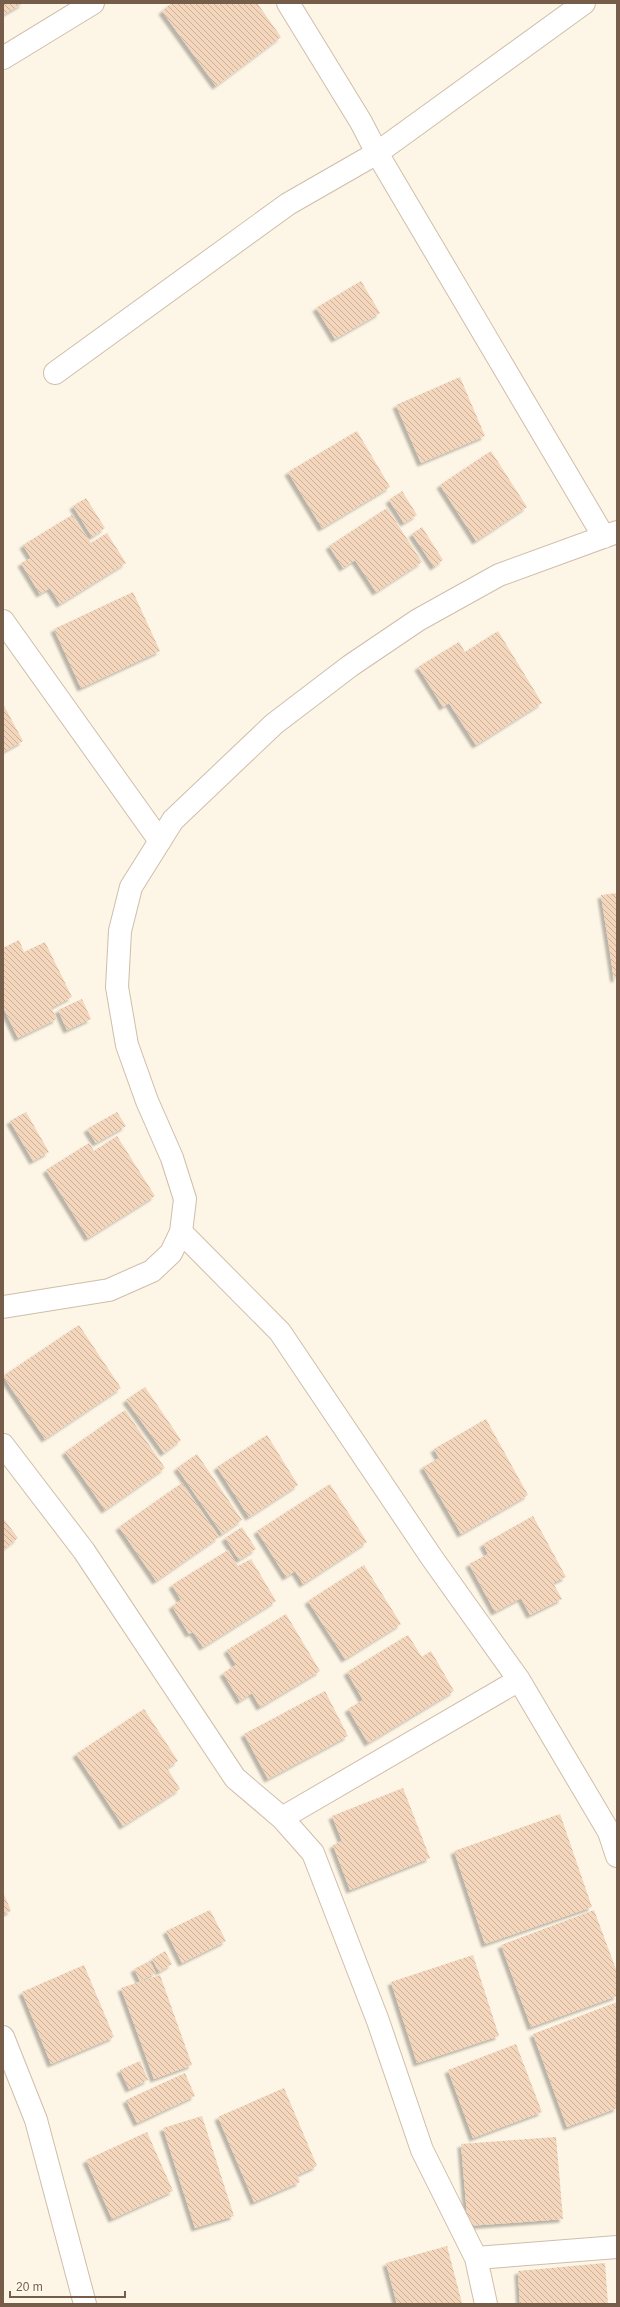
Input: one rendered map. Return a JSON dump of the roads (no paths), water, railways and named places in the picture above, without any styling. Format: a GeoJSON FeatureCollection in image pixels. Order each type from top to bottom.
{"type":"FeatureCollection","features":[{"type":"Feature","properties":{"kind":"street"},"geometry":{"type":"LineString","coordinates":[[3,58],[93,3]]}},
{"type":"Feature","properties":{"kind":"street"},"geometry":{"type":"LineString","coordinates":[[3,1307],[109,1290],[152,1271],[171,1253],[181,1232],[185,1199],[172,1158],[147,1102],[127,1045],[116,987],[120,931],[131,887],[174,820],[274,724],[350,666],[418,620],[499,576],[610,535],[377,153],[288,3]]}},
{"type":"Feature","properties":{"kind":"street"},"geometry":{"type":"LineString","coordinates":[[55,373],[288,204],[377,153],[584,3]]}},
{"type":"Feature","properties":{"kind":"street"},"geometry":{"type":"LineString","coordinates":[[3,621],[160,841]]}},
{"type":"Feature","properties":{"kind":"street"},"geometry":{"type":"LineString","coordinates":[[181,1232],[280,1332],[432,1558],[519,1680],[608,1832],[617,1856]]}},
{"type":"Feature","properties":{"kind":"street"},"geometry":{"type":"LineString","coordinates":[[3,1445],[84,1551],[235,1778],[282,1818],[313,1853],[378,2021],[422,2150],[476,2258],[486,2304]]}},
{"type":"Feature","properties":{"kind":"street"},"geometry":{"type":"LineString","coordinates":[[282,1818],[519,1680]]}},
{"type":"Feature","properties":{"kind":"street"},"geometry":{"type":"LineString","coordinates":[[3,2037],[36,2120],[85,2304]]}},
{"type":"Feature","properties":{"kind":"street"},"geometry":{"type":"LineString","coordinates":[[476,2258],[617,2247]]}}]}
